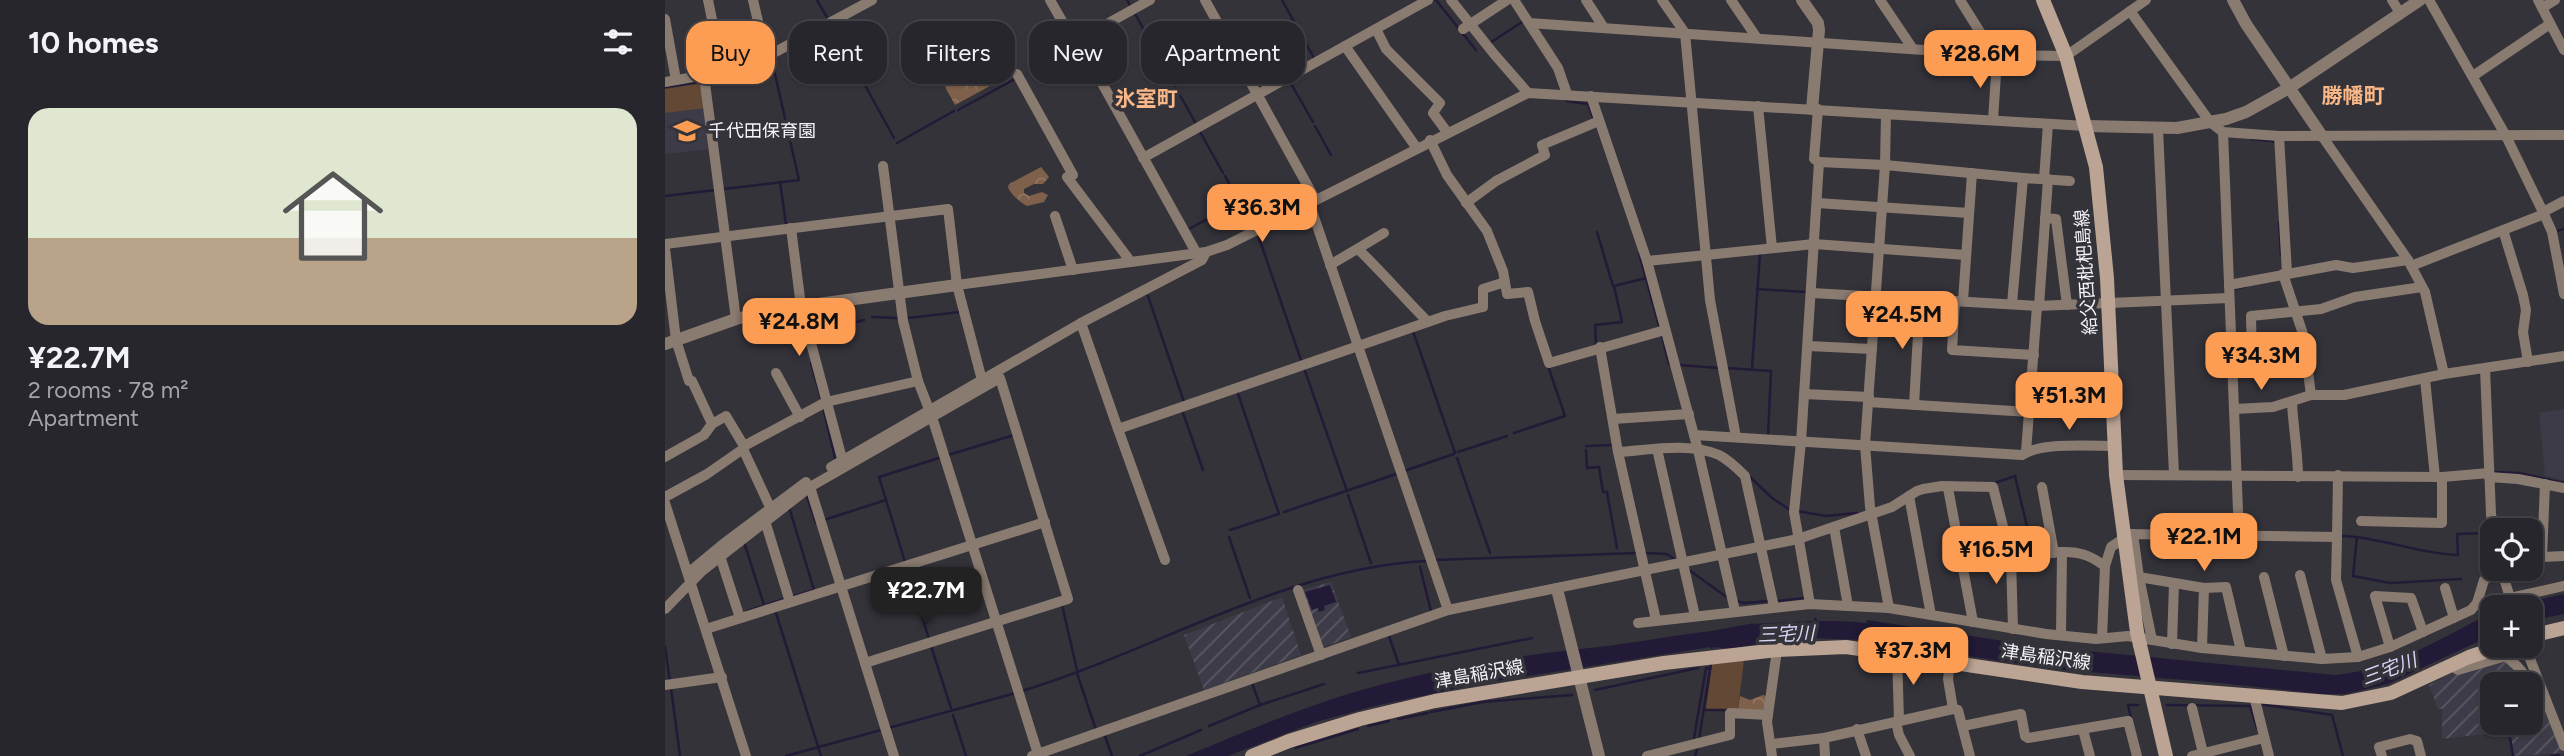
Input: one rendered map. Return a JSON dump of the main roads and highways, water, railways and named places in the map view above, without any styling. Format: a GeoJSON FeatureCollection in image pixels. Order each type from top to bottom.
{"type":"FeatureCollection","features":[{"type":"Feature","properties":{"kind":"main road","name":"給父西枇杷島線"},"geometry":{"type":"LineString","coordinates":[[2043,0],[2066,56],[2096,167],[2108,304],[2116,475],[2148,685],[2166,756]]}},
{"type":"Feature","properties":{"kind":"main road"},"geometry":{"type":"LineString","coordinates":[[2543,633],[2564,628]]}},
{"type":"Feature","properties":{"kind":"main road","name":"津島稲沢線"},"geometry":{"type":"LineString","coordinates":[[1252,756],[1289,741],[1360,719],[1435,701],[1664,663],[1777,650],[1846,647],[2036,676],[2322,703],[2364,700],[2391,693],[2480,655]]}},
{"type":"Feature","properties":{"kind":"water"},"geometry":{"type":"Polygon","coordinates":[[[1330,585],[1336,602],[1324,606],[1325,610],[1319,612],[1318,608],[1312,610],[1305,592],[1330,585]]]}},
{"type":"Feature","properties":{"kind":"water"},"geometry":{"type":"Polygon","coordinates":[[[2564,594],[2564,614],[2543,618],[2543,599],[2564,594]]]}},
{"type":"Feature","properties":{"kind":"water","name":"三宅川"},"geometry":{"type":"Polygon","coordinates":[[[1815,617],[1818,621],[1866,623],[1867,620],[2035,646],[2336,675],[2377,666],[2436,642],[2480,618],[2480,641],[2388,684],[2345,694],[2322,694],[2054,669],[1863,640],[1811,638],[1788,642],[1785,639],[1730,649],[1713,647],[1712,650],[1710,647],[1478,684],[1374,706],[1316,722],[1228,756],[1186,756],[1335,698],[1456,667],[1749,624],[1814,621],[1815,617]]]}},
{"type":"Feature","properties":{"kind":"waterway"},"geometry":{"type":"LineString","coordinates":[[817,0],[828,19]]}},
{"type":"Feature","properties":{"kind":"waterway"},"geometry":{"type":"LineString","coordinates":[[1127,0],[1131,7]]}},
{"type":"Feature","properties":{"kind":"waterway"},"geometry":{"type":"LineString","coordinates":[[1282,0],[1314,58]]}},
{"type":"Feature","properties":{"kind":"waterway"},"geometry":{"type":"LineString","coordinates":[[1436,0],[1476,50]]}},
{"type":"Feature","properties":{"kind":"waterway"},"geometry":{"type":"LineString","coordinates":[[1134,12],[1196,124]]}},
{"type":"Feature","properties":{"kind":"waterway"},"geometry":{"type":"LineString","coordinates":[[1490,43],[1522,22]]}},
{"type":"Feature","properties":{"kind":"waterway"},"geometry":{"type":"LineString","coordinates":[[724,189],[799,180],[775,74]]}},
{"type":"Feature","properties":{"kind":"waterway"},"geometry":{"type":"LineString","coordinates":[[665,87],[686,84]]}},
{"type":"Feature","properties":{"kind":"waterway"},"geometry":{"type":"LineString","coordinates":[[864,84],[894,138]]}},
{"type":"Feature","properties":{"kind":"waterway"},"geometry":{"type":"LineString","coordinates":[[958,110],[1006,84]]}},
{"type":"Feature","properties":{"kind":"waterway"},"geometry":{"type":"LineString","coordinates":[[1291,84],[1313,122]]}},
{"type":"Feature","properties":{"kind":"waterway"},"geometry":{"type":"LineString","coordinates":[[1566,101],[1588,104],[1594,120]]}},
{"type":"Feature","properties":{"kind":"waterway"},"geometry":{"type":"LineString","coordinates":[[897,143],[954,111]]}},
{"type":"Feature","properties":{"kind":"waterway"},"geometry":{"type":"LineString","coordinates":[[1315,126],[1331,155]]}},
{"type":"Feature","properties":{"kind":"waterway"},"geometry":{"type":"LineString","coordinates":[[1199,130],[1223,173]]}},
{"type":"Feature","properties":{"kind":"waterway"},"geometry":{"type":"LineString","coordinates":[[2252,139],[2275,143]]}},
{"type":"Feature","properties":{"kind":"waterway"},"geometry":{"type":"LineString","coordinates":[[1225,176],[1253,226]]}},
{"type":"Feature","properties":{"kind":"waterway"},"geometry":{"type":"LineString","coordinates":[[780,182],[786,225]]}},
{"type":"Feature","properties":{"kind":"waterway"},"geometry":{"type":"LineString","coordinates":[[665,196],[716,190]]}},
{"type":"Feature","properties":{"kind":"waterway"},"geometry":{"type":"LineString","coordinates":[[1187,230],[1239,202]]}},
{"type":"Feature","properties":{"kind":"waterway"},"geometry":{"type":"LineString","coordinates":[[2279,223],[2281,255]]}},
{"type":"Feature","properties":{"kind":"waterway"},"geometry":{"type":"LineString","coordinates":[[2556,231],[2564,229]]}},
{"type":"Feature","properties":{"kind":"waterway"},"geometry":{"type":"LineString","coordinates":[[1597,232],[1613,286]]}},
{"type":"Feature","properties":{"kind":"waterway"},"geometry":{"type":"LineString","coordinates":[[1259,238],[1302,363]]}},
{"type":"Feature","properties":{"kind":"waterway"},"geometry":{"type":"LineString","coordinates":[[1639,253],[1659,326]]}},
{"type":"Feature","properties":{"kind":"waterway"},"geometry":{"type":"LineString","coordinates":[[1752,369],[1760,253]]}},
{"type":"Feature","properties":{"kind":"waterway"},"geometry":{"type":"LineString","coordinates":[[1596,345],[1595,325],[1622,322],[1614,286],[1646,278]]}},
{"type":"Feature","properties":{"kind":"waterway"},"geometry":{"type":"LineString","coordinates":[[2234,289],[2247,286]]}},
{"type":"Feature","properties":{"kind":"waterway"},"geometry":{"type":"LineString","coordinates":[[1757,289],[1805,292]]}},
{"type":"Feature","properties":{"kind":"waterway"},"geometry":{"type":"LineString","coordinates":[[1148,296],[1184,402]]}},
{"type":"Feature","properties":{"kind":"waterway"},"geometry":{"type":"LineString","coordinates":[[908,318],[960,312]]}},
{"type":"Feature","properties":{"kind":"waterway"},"geometry":{"type":"LineString","coordinates":[[872,317],[898,318]]}},
{"type":"Feature","properties":{"kind":"waterway"},"geometry":{"type":"LineString","coordinates":[[813,333],[864,320]]}},
{"type":"Feature","properties":{"kind":"waterway"},"geometry":{"type":"LineString","coordinates":[[1413,331],[1455,453]]}},
{"type":"Feature","properties":{"kind":"waterway"},"geometry":{"type":"LineString","coordinates":[[1662,336],[1669,364]]}},
{"type":"Feature","properties":{"kind":"waterway"},"geometry":{"type":"LineString","coordinates":[[811,363],[821,398]]}},
{"type":"Feature","properties":{"kind":"waterway"},"geometry":{"type":"LineString","coordinates":[[1679,365],[1719,368]]}},
{"type":"Feature","properties":{"kind":"waterway"},"geometry":{"type":"LineString","coordinates":[[1304,368],[1347,491]]}},
{"type":"Feature","properties":{"kind":"waterway"},"geometry":{"type":"LineString","coordinates":[[1726,368],[1771,371],[1768,436]]}},
{"type":"Feature","properties":{"kind":"waterway"},"geometry":{"type":"LineString","coordinates":[[1514,433],[1565,416],[1549,369]]}},
{"type":"Feature","properties":{"kind":"waterway"},"geometry":{"type":"LineString","coordinates":[[1230,530],[1279,514],[1237,391]]}},
{"type":"Feature","properties":{"kind":"waterway"},"geometry":{"type":"LineString","coordinates":[[1182,410],[1203,470]]}},
{"type":"Feature","properties":{"kind":"waterway"},"geometry":{"type":"LineString","coordinates":[[824,411],[835,458]]}},
{"type":"Feature","properties":{"kind":"waterway"},"geometry":{"type":"LineString","coordinates":[[948,455],[1014,435]]}},
{"type":"Feature","properties":{"kind":"waterway"},"geometry":{"type":"LineString","coordinates":[[1458,452],[1507,436]]}},
{"type":"Feature","properties":{"kind":"waterway"},"geometry":{"type":"LineString","coordinates":[[1586,446],[1612,445]]}},
{"type":"Feature","properties":{"kind":"waterway"},"geometry":{"type":"LineString","coordinates":[[1586,450],[1587,468],[1599,467],[1603,492],[1607,492],[1617,548]]}},
{"type":"Feature","properties":{"kind":"waterway"},"geometry":{"type":"LineString","coordinates":[[1404,471],[1454,454]]}},
{"type":"Feature","properties":{"kind":"waterway"},"geometry":{"type":"LineString","coordinates":[[886,500],[879,477],[942,457]]}},
{"type":"Feature","properties":{"kind":"waterway"},"geometry":{"type":"LineString","coordinates":[[1457,458],[1490,553]]}},
{"type":"Feature","properties":{"kind":"waterway"},"geometry":{"type":"LineString","coordinates":[[2494,472],[2519,473],[2564,483]]}},
{"type":"Feature","properties":{"kind":"waterway"},"geometry":{"type":"LineString","coordinates":[[1349,490],[1399,473]]}},
{"type":"Feature","properties":{"kind":"waterway"},"geometry":{"type":"LineString","coordinates":[[1748,475],[1772,498],[1790,510]]}},
{"type":"Feature","properties":{"kind":"waterway"},"geometry":{"type":"LineString","coordinates":[[1995,483],[2015,476],[2033,552]]}},
{"type":"Feature","properties":{"kind":"waterway"},"geometry":{"type":"LineString","coordinates":[[1284,512],[1346,491]]}},
{"type":"Feature","properties":{"kind":"waterway"},"geometry":{"type":"LineString","coordinates":[[1348,495],[1371,563]]}},
{"type":"Feature","properties":{"kind":"waterway"},"geometry":{"type":"LineString","coordinates":[[807,496],[816,523]]}},
{"type":"Feature","properties":{"kind":"waterway"},"geometry":{"type":"LineString","coordinates":[[824,520],[886,500],[905,562]]}},
{"type":"Feature","properties":{"kind":"waterway"},"geometry":{"type":"LineString","coordinates":[[789,507],[814,590],[794,596]]}},
{"type":"Feature","properties":{"kind":"waterway"},"geometry":{"type":"LineString","coordinates":[[1797,511],[1826,516],[1857,513]]}},
{"type":"Feature","properties":{"kind":"waterway"},"geometry":{"type":"LineString","coordinates":[[2342,536],[2458,555],[2457,534],[2480,533]]}},
{"type":"Feature","properties":{"kind":"waterway"},"geometry":{"type":"LineString","coordinates":[[1229,537],[1250,598]]}},
{"type":"Feature","properties":{"kind":"waterway"},"geometry":{"type":"LineString","coordinates":[[2357,537],[2353,576],[2390,583],[2461,579]]}},
{"type":"Feature","properties":{"kind":"waterway"},"geometry":{"type":"LineString","coordinates":[[744,542],[764,605]]}},
{"type":"Feature","properties":{"kind":"waterway"},"geometry":{"type":"LineString","coordinates":[[1434,560],[1637,553]]}},
{"type":"Feature","properties":{"kind":"waterway"},"geometry":{"type":"LineString","coordinates":[[1645,553],[1667,554],[1674,559]]}},
{"type":"Feature","properties":{"kind":"waterway"},"geometry":{"type":"LineString","coordinates":[[1022,691],[1072,674],[1272,594],[1322,578],[1374,567],[1427,561]]}},
{"type":"Feature","properties":{"kind":"waterway"},"geometry":{"type":"LineString","coordinates":[[1420,567],[1431,611],[1429,612]]}},
{"type":"Feature","properties":{"kind":"waterway"},"geometry":{"type":"LineString","coordinates":[[907,569],[929,639]]}},
{"type":"Feature","properties":{"kind":"waterway"},"geometry":{"type":"LineString","coordinates":[[1689,570],[1728,598]]}},
{"type":"Feature","properties":{"kind":"waterway"},"geometry":{"type":"LineString","coordinates":[[1777,601],[1805,598]]}},
{"type":"Feature","properties":{"kind":"waterway"},"geometry":{"type":"LineString","coordinates":[[747,611],[784,599]]}},
{"type":"Feature","properties":{"kind":"waterway"},"geometry":{"type":"LineString","coordinates":[[1736,601],[1769,601]]}},
{"type":"Feature","properties":{"kind":"waterway"},"geometry":{"type":"LineString","coordinates":[[1062,605],[1077,670]]}},
{"type":"Feature","properties":{"kind":"waterway"},"geometry":{"type":"LineString","coordinates":[[775,610],[821,756]]}},
{"type":"Feature","properties":{"kind":"waterway"},"geometry":{"type":"LineString","coordinates":[[1389,636],[1399,665]]}},
{"type":"Feature","properties":{"kind":"waterway"},"geometry":{"type":"LineString","coordinates":[[1358,673],[1532,638]]}},
{"type":"Feature","properties":{"kind":"waterway"},"geometry":{"type":"LineString","coordinates":[[931,646],[951,708]]}},
{"type":"Feature","properties":{"kind":"waterway"},"geometry":{"type":"LineString","coordinates":[[665,647],[670,682]]}},
{"type":"Feature","properties":{"kind":"waterway"},"geometry":{"type":"LineString","coordinates":[[1699,739],[1711,664]]}},
{"type":"Feature","properties":{"kind":"waterway"},"geometry":{"type":"LineString","coordinates":[[1595,690],[1698,668]]}},
{"type":"Feature","properties":{"kind":"waterway"},"geometry":{"type":"LineString","coordinates":[[1694,738],[1706,668],[1710,669]]}},
{"type":"Feature","properties":{"kind":"waterway"},"geometry":{"type":"LineString","coordinates":[[1077,673],[1096,730]]}},
{"type":"Feature","properties":{"kind":"waterway"},"geometry":{"type":"LineString","coordinates":[[1252,683],[1260,705]]}},
{"type":"Feature","properties":{"kind":"waterway"},"geometry":{"type":"LineString","coordinates":[[1209,726],[1260,705],[1324,684]]}},
{"type":"Feature","properties":{"kind":"waterway"},"geometry":{"type":"LineString","coordinates":[[671,688],[680,756]]}},
{"type":"Feature","properties":{"kind":"waterway"},"geometry":{"type":"LineString","coordinates":[[786,756],[1016,693]]}},
{"type":"Feature","properties":{"kind":"waterway"},"geometry":{"type":"LineString","coordinates":[[1431,712],[1483,702],[1572,695]]}},
{"type":"Feature","properties":{"kind":"waterway"},"geometry":{"type":"LineString","coordinates":[[2260,704],[2332,715],[2343,756]]}},
{"type":"Feature","properties":{"kind":"waterway"},"geometry":{"type":"LineString","coordinates":[[2131,718],[2128,705],[2138,705]]}},
{"type":"Feature","properties":{"kind":"waterway"},"geometry":{"type":"LineString","coordinates":[[2167,705],[2250,706],[2257,728]]}},
{"type":"Feature","properties":{"kind":"waterway"},"geometry":{"type":"LineString","coordinates":[[1706,710],[1727,710]]}},
{"type":"Feature","properties":{"kind":"waterway"},"geometry":{"type":"LineString","coordinates":[[1398,719],[1428,713]]}},
{"type":"Feature","properties":{"kind":"waterway"},"geometry":{"type":"LineString","coordinates":[[953,715],[966,756]]}},
{"type":"Feature","properties":{"kind":"waterway"},"geometry":{"type":"LineString","coordinates":[[1368,726],[1389,721]]}},
{"type":"Feature","properties":{"kind":"waterway"},"geometry":{"type":"LineString","coordinates":[[1295,748],[1358,729]]}},
{"type":"Feature","properties":{"kind":"waterway"},"geometry":{"type":"LineString","coordinates":[[1140,756],[1201,730]]}},
{"type":"Feature","properties":{"kind":"waterway"},"geometry":{"type":"LineString","coordinates":[[2510,735],[2513,756]]}},
{"type":"Feature","properties":{"kind":"waterway"},"geometry":{"type":"LineString","coordinates":[[1105,736],[1112,756]]}},
{"type":"Feature","properties":{"kind":"waterway"},"geometry":{"type":"LineString","coordinates":[[1695,756],[1698,746]]}},
{"type":"Feature","properties":{"kind":"waterway"},"geometry":{"type":"LineString","coordinates":[[2551,756],[2559,755]]}},
{"type":"Feature","properties":{"kind":"place","name":"千代田保育園"},"geometry":{"type":"Point","coordinates":[687,131]}},
{"type":"Feature","properties":{"kind":"district","name":"勝幡町"},"geometry":{"type":"Point","coordinates":[2353,95]}},
{"type":"Feature","properties":{"kind":"district","name":"氷室町"},"geometry":{"type":"Point","coordinates":[1146,98]}}]}
